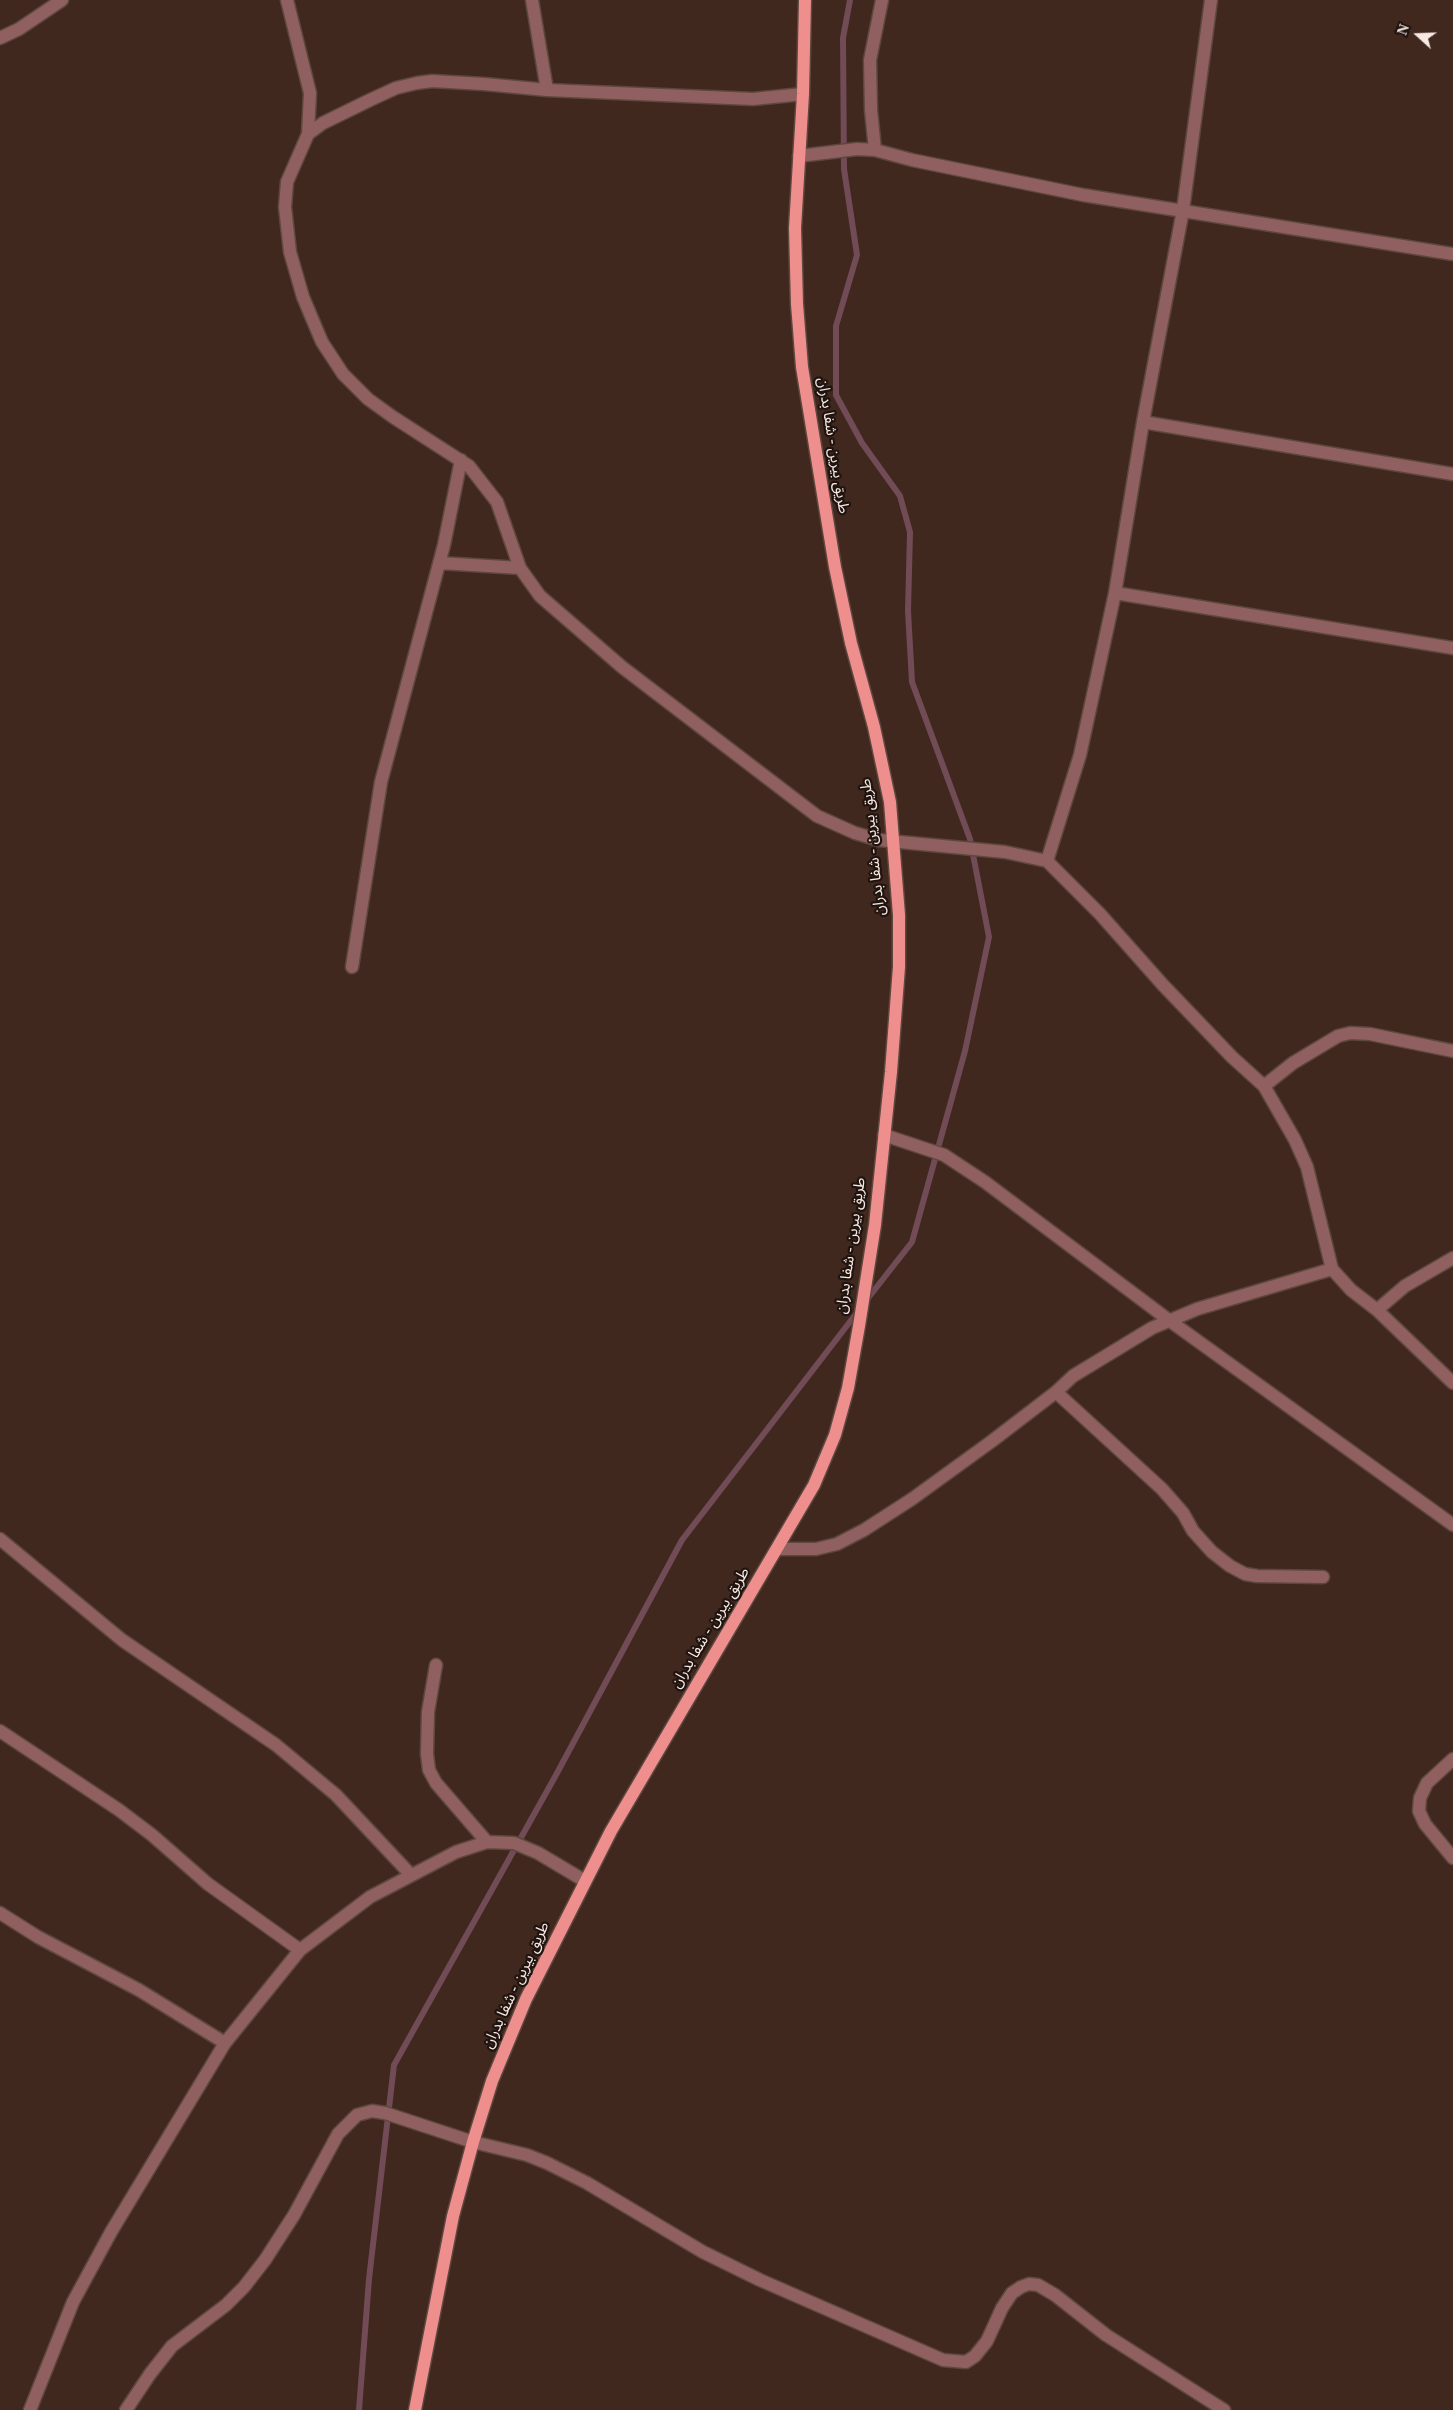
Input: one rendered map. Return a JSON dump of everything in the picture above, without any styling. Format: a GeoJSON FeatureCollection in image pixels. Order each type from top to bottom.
{"type":"FeatureCollection","features":[{"type":"Feature","properties":{"kind":"main road","name":"طريق بيرين - شفا بدران"},"geometry":{"type":"LineString","coordinates":[[415,2410],[452,2224],[473,2142],[492,2081],[526,1999],[611,1831],[779,1549],[814,1485],[835,1435],[848,1388],[875,1225],[899,967],[899,915],[894,840],[884,770],[851,643],[837,577],[809,417],[797,304],[795,228],[803,94],[805,0]]}},
{"type":"Feature","properties":{"kind":"street"},"geometry":{"type":"LineString","coordinates":[[0,38],[19,29],[62,0]]}},
{"type":"Feature","properties":{"kind":"street"},"geometry":{"type":"LineString","coordinates":[[287,0],[310,93],[308,134],[292,166],[287,182],[285,207],[290,252],[303,297],[322,342],[343,374],[368,399],[393,418],[461,460],[480,478],[497,502],[520,568],[540,596],[576,629],[638,679],[732,749],[776,786],[817,816],[855,834],[879,840],[1005,852],[1048,861],[1100,914],[1163,985],[1232,1057],[1264,1086],[1295,1140],[1307,1167],[1332,1269],[1351,1290],[1377,1310],[1453,1383]]}},
{"type":"Feature","properties":{"kind":"street"},"geometry":{"type":"LineString","coordinates":[[532,0],[547,90]]}},
{"type":"Feature","properties":{"kind":"street"},"geometry":{"type":"LineString","coordinates":[[875,150],[871,110],[870,60],[882,0]]}},
{"type":"Feature","properties":{"kind":"street"},"geometry":{"type":"LineString","coordinates":[[1048,861],[1080,755],[1115,593],[1144,422],[1184,210],[1210,0]]}},
{"type":"Feature","properties":{"kind":"street"},"geometry":{"type":"LineString","coordinates":[[308,134],[323,123],[396,88],[417,83],[475,84],[547,90],[753,99],[803,94]]}},
{"type":"Feature","properties":{"kind":"street"},"geometry":{"type":"LineString","coordinates":[[799,156],[857,149],[875,150],[912,160],[1083,195],[1453,254]]}},
{"type":"Feature","properties":{"kind":"street"},"geometry":{"type":"LineString","coordinates":[[1144,422],[1453,474]]}},
{"type":"Feature","properties":{"kind":"street"},"geometry":{"type":"LineString","coordinates":[[352,968],[381,782],[440,563],[461,460]]}},
{"type":"Feature","properties":{"kind":"street"},"geometry":{"type":"LineString","coordinates":[[440,563],[520,568]]}},
{"type":"Feature","properties":{"kind":"street"},"geometry":{"type":"LineString","coordinates":[[1115,593],[1453,648]]}},
{"type":"Feature","properties":{"kind":"street"},"geometry":{"type":"LineString","coordinates":[[1264,1086],[1293,1063],[1338,1036],[1350,1033],[1370,1034],[1453,1051]]}},
{"type":"Feature","properties":{"kind":"street"},"geometry":{"type":"LineString","coordinates":[[884,1135],[944,1155],[985,1182],[1170,1321],[1453,1525]]}},
{"type":"Feature","properties":{"kind":"street"},"geometry":{"type":"LineString","coordinates":[[1377,1310],[1405,1286],[1453,1258]]}},
{"type":"Feature","properties":{"kind":"street"},"geometry":{"type":"LineString","coordinates":[[779,1549],[816,1549],[837,1544],[864,1530],[984,1447],[1092,1362],[1152,1328],[1197,1309],[1332,1269]]}},
{"type":"Feature","properties":{"kind":"street"},"geometry":{"type":"LineString","coordinates":[[1056,1392],[1162,1489],[1183,1513],[1193,1531],[1212,1552],[1230,1566],[1245,1574],[1257,1576],[1323,1577]]}},
{"type":"Feature","properties":{"kind":"street"},"geometry":{"type":"LineString","coordinates":[[0,1539],[122,1640],[276,1745],[336,1795],[411,1875]]}},
{"type":"Feature","properties":{"kind":"street"},"geometry":{"type":"LineString","coordinates":[[436,1665],[428,1712],[426,1754],[429,1770],[436,1783],[487,1842]]}},
{"type":"Feature","properties":{"kind":"street"},"geometry":{"type":"LineString","coordinates":[[0,1731],[119,1810],[152,1835],[208,1884],[300,1950]]}},
{"type":"Feature","properties":{"kind":"street"},"geometry":{"type":"LineString","coordinates":[[1453,1759],[1427,1783],[1420,1798],[1419,1811],[1425,1824],[1453,1858]]}},
{"type":"Feature","properties":{"kind":"street"},"geometry":{"type":"LineString","coordinates":[[30,2410],[73,2302],[111,2232],[225,2043],[300,1950],[370,1897],[456,1852],[487,1842],[514,1843],[538,1853],[585,1881]]}},
{"type":"Feature","properties":{"kind":"street"},"geometry":{"type":"LineString","coordinates":[[0,1913],[38,1937],[140,1990],[225,2043]]}},
{"type":"Feature","properties":{"kind":"street"},"geometry":{"type":"LineString","coordinates":[[126,2410],[172,2346],[226,2305],[260,2267],[294,2215],[338,2134],[357,2115],[372,2111],[385,2113],[473,2142],[526,2155],[547,2163],[587,2183],[702,2252],[760,2280],[943,2360],[966,2362],[976,2356],[987,2340],[1002,2308],[1012,2293],[1029,2284],[1038,2285],[1055,2295],[1106,2335],[1224,2410]]}},
{"type":"Feature","properties":{"kind":"waterway"},"geometry":{"type":"LineString","coordinates":[[850,0],[843,38],[844,169],[857,255],[836,326],[836,395],[862,443],[900,496],[910,532],[908,611],[912,682],[970,839],[989,937],[965,1051],[912,1242],[865,1302]]}},
{"type":"Feature","properties":{"kind":"waterway"},"geometry":{"type":"LineString","coordinates":[[359,2410],[369,2279],[394,2065],[556,1775],[682,1540],[859,1310]]}}]}
